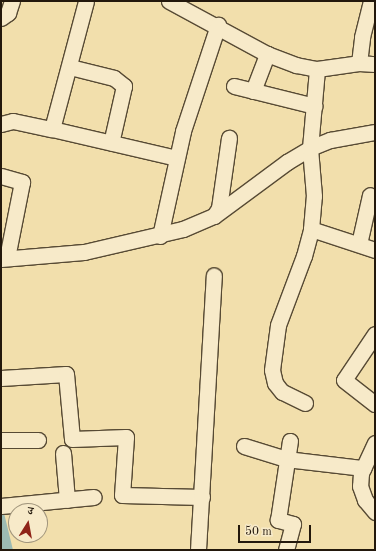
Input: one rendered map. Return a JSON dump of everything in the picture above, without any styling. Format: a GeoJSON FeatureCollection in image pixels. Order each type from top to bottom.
{"type":"FeatureCollection","features":[{"type":"Feature","properties":{"kind":"street"},"geometry":{"type":"LineString","coordinates":[[1,18],[8,13],[12,1]]}},
{"type":"Feature","properties":{"kind":"street"},"geometry":{"type":"LineString","coordinates":[[52,129],[70,68],[86,1]]}},
{"type":"Feature","properties":{"kind":"street"},"geometry":{"type":"LineString","coordinates":[[169,1],[218,25],[267,54],[296,65],[318,69],[359,63],[375,64]]}},
{"type":"Feature","properties":{"kind":"street"},"geometry":{"type":"LineString","coordinates":[[359,63],[362,37],[371,1]]}},
{"type":"Feature","properties":{"kind":"street"},"geometry":{"type":"LineString","coordinates":[[160,236],[177,158],[218,25]]}},
{"type":"Feature","properties":{"kind":"street"},"geometry":{"type":"LineString","coordinates":[[254,91],[267,54]]}},
{"type":"Feature","properties":{"kind":"street"},"geometry":{"type":"LineString","coordinates":[[70,68],[114,78],[124,86],[110,143]]}},
{"type":"Feature","properties":{"kind":"street"},"geometry":{"type":"LineString","coordinates":[[305,403],[282,392],[275,383],[272,370],[278,325],[304,256],[311,229],[314,196],[310,148],[318,69]]}},
{"type":"Feature","properties":{"kind":"street"},"geometry":{"type":"LineString","coordinates":[[234,86],[315,106]]}},
{"type":"Feature","properties":{"kind":"street"},"geometry":{"type":"LineString","coordinates":[[1,124],[13,121],[177,158]]}},
{"type":"Feature","properties":{"kind":"street"},"geometry":{"type":"LineString","coordinates":[[1,176],[22,182],[4,259],[84,252],[160,236],[214,216],[287,162],[310,148],[330,140],[375,132]]}},
{"type":"Feature","properties":{"kind":"street"},"geometry":{"type":"LineString","coordinates":[[214,216],[219,208],[230,138]]}},
{"type":"Feature","properties":{"kind":"street"},"geometry":{"type":"LineString","coordinates":[[359,244],[370,195]]}},
{"type":"Feature","properties":{"kind":"street"},"geometry":{"type":"LineString","coordinates":[[311,229],[375,250]]}},
{"type":"Feature","properties":{"kind":"street"},"geometry":{"type":"LineString","coordinates":[[198,550],[214,275]]}},
{"type":"Feature","properties":{"kind":"street"},"geometry":{"type":"LineString","coordinates":[[375,334],[344,380],[375,404]]}},
{"type":"Feature","properties":{"kind":"street"},"geometry":{"type":"LineString","coordinates":[[1,378],[66,374],[72,439],[126,437],[122,495],[202,496]]}},
{"type":"Feature","properties":{"kind":"street"},"geometry":{"type":"LineString","coordinates":[[1,440],[38,440]]}},
{"type":"Feature","properties":{"kind":"street"},"geometry":{"type":"LineString","coordinates":[[286,550],[293,524],[278,520],[286,459],[290,441]]}},
{"type":"Feature","properties":{"kind":"street"},"geometry":{"type":"LineString","coordinates":[[375,443],[362,468],[360,486],[365,500],[375,512]]}},
{"type":"Feature","properties":{"kind":"street"},"geometry":{"type":"LineString","coordinates":[[244,446],[286,459],[362,468]]}},
{"type":"Feature","properties":{"kind":"street"},"geometry":{"type":"LineString","coordinates":[[63,453],[67,500]]}},
{"type":"Feature","properties":{"kind":"street"},"geometry":{"type":"LineString","coordinates":[[1,506],[94,498]]}},
{"type":"Feature","properties":{"kind":"water"},"geometry":{"type":"Polygon","coordinates":[[[1,509],[3,509],[8,530],[8,543],[11,543],[13,550],[1,550],[1,509]]]}}]}
